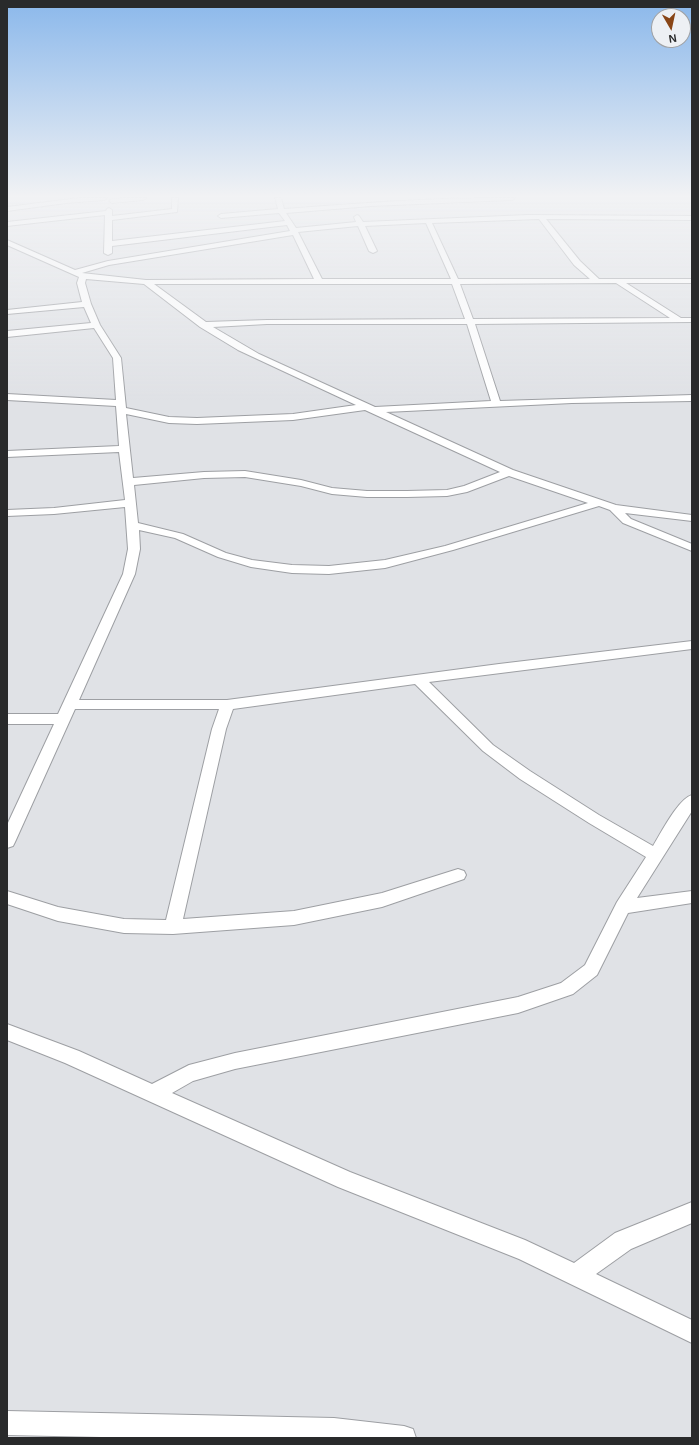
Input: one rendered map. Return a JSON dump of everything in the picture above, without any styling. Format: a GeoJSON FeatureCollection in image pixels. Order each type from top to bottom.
{"type":"FeatureCollection","features":[{"type":"Feature","properties":{"kind":"street"},"geometry":{"type":"LineString","coordinates":[[60,265],[79,274],[146,282],[692,281]]}},
{"type":"Feature","properties":{"kind":"street"},"geometry":{"type":"LineString","coordinates":[[79,274],[102,265]]}},
{"type":"Feature","properties":{"kind":"street"},"geometry":{"type":"LineString","coordinates":[[311,265],[319,282]]}},
{"type":"Feature","properties":{"kind":"street"},"geometry":{"type":"LineString","coordinates":[[449,265],[471,322],[496,403]]}},
{"type":"Feature","properties":{"kind":"street"},"geometry":{"type":"LineString","coordinates":[[580,265],[597,281]]}},
{"type":"Feature","properties":{"kind":"street"},"geometry":{"type":"LineString","coordinates":[[7,842],[129,574],[134,549],[117,358],[96,325],[87,304],[79,274]]}},
{"type":"Feature","properties":{"kind":"street"},"geometry":{"type":"LineString","coordinates":[[617,281],[681,321]]}},
{"type":"Feature","properties":{"kind":"street"},"geometry":{"type":"LineString","coordinates":[[146,282],[203,325],[226,340],[256,356],[509,472],[614,508],[692,518]]}},
{"type":"Feature","properties":{"kind":"street"},"geometry":{"type":"LineString","coordinates":[[7,312],[87,304]]}},
{"type":"Feature","properties":{"kind":"street"},"geometry":{"type":"LineString","coordinates":[[203,325],[275,322],[692,320]]}},
{"type":"Feature","properties":{"kind":"street"},"geometry":{"type":"LineString","coordinates":[[7,334],[96,325]]}},
{"type":"Feature","properties":{"kind":"street"},"geometry":{"type":"LineString","coordinates":[[7,397],[122,407],[170,420],[293,417],[367,408],[598,399],[692,398]]}},
{"type":"Feature","properties":{"kind":"street"},"geometry":{"type":"LineString","coordinates":[[7,454],[124,449]]}},
{"type":"Feature","properties":{"kind":"street"},"geometry":{"type":"LineString","coordinates":[[129,482],[204,475],[245,474],[301,483],[332,491],[367,494],[447,493],[467,489],[509,472]]}},
{"type":"Feature","properties":{"kind":"street"},"geometry":{"type":"LineString","coordinates":[[7,514],[131,503]]}},
{"type":"Feature","properties":{"kind":"street"},"geometry":{"type":"LineString","coordinates":[[133,525],[179,536],[222,555],[250,563],[292,569],[329,570],[385,564],[449,548],[599,504]]}},
{"type":"Feature","properties":{"kind":"street"},"geometry":{"type":"LineString","coordinates":[[614,508],[628,521],[692,548]]}},
{"type":"Feature","properties":{"kind":"street"},"geometry":{"type":"LineString","coordinates":[[71,704],[227,704],[314,695],[418,679],[692,645]]}},
{"type":"Feature","properties":{"kind":"street"},"geometry":{"type":"LineString","coordinates":[[418,679],[494,753],[525,775],[594,819],[656,855]]}},
{"type":"Feature","properties":{"kind":"street"},"geometry":{"type":"LineString","coordinates":[[173,927],[219,729],[227,704]]}},
{"type":"Feature","properties":{"kind":"street"},"geometry":{"type":"LineString","coordinates":[[7,719],[63,719]]}},
{"type":"Feature","properties":{"kind":"street"},"geometry":{"type":"LineString","coordinates":[[152,1093],[189,1074],[235,1061],[518,1005],[567,989],[591,970],[623,906],[684,810],[692,800]]}},
{"type":"Feature","properties":{"kind":"street"},"geometry":{"type":"LineString","coordinates":[[7,897],[58,914],[124,926],[173,927],[294,918],[382,900],[458,875]]}},
{"type":"Feature","properties":{"kind":"street"},"geometry":{"type":"LineString","coordinates":[[623,906],[692,897]]}},
{"type":"Feature","properties":{"kind":"street"},"geometry":{"type":"LineString","coordinates":[[7,1032],[72,1057],[346,1180],[525,1251],[692,1332]]}},
{"type":"Feature","properties":{"kind":"street"},"geometry":{"type":"LineString","coordinates":[[576,1275],[623,1240],[692,1212]]}},
{"type":"Feature","properties":{"kind":"street"},"geometry":{"type":"LineString","coordinates":[[7,1423],[333,1434],[404,1438]]}}]}
